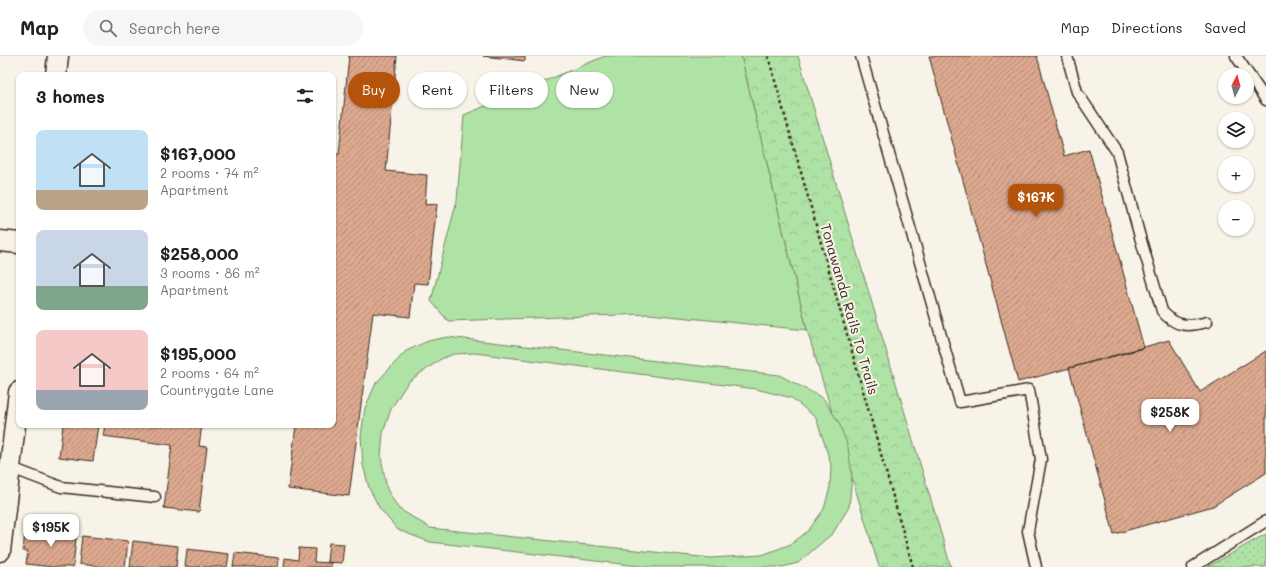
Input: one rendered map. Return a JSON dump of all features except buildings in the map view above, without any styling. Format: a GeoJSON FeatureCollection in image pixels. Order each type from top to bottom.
{"type":"FeatureCollection","features":[{"type":"Feature","properties":{"kind":"street"},"geometry":{"type":"LineString","coordinates":[[56,72],[58,56]]}},
{"type":"Feature","properties":{"kind":"street"},"geometry":{"type":"LineString","coordinates":[[0,241],[16,244]]}},
{"type":"Feature","properties":{"kind":"street"},"geometry":{"type":"LineString","coordinates":[[0,551],[3,489],[10,467],[16,417]]}},
{"type":"Feature","properties":{"kind":"lane"},"geometry":{"type":"LineString","coordinates":[[861,56],[960,402],[1029,390],[1041,459],[1028,531],[1036,567]]}},
{"type":"Feature","properties":{"kind":"lane"},"geometry":{"type":"LineString","coordinates":[[1067,56],[1077,92],[1117,152],[1162,310],[1170,320],[1182,324],[1194,326],[1207,322]]}},
{"type":"Feature","properties":{"kind":"lane"},"geometry":{"type":"LineString","coordinates":[[1236,56],[1266,100]]}},
{"type":"Feature","properties":{"kind":"lane"},"geometry":{"type":"LineString","coordinates":[[10,467],[61,487],[156,497]]}},
{"type":"Feature","properties":{"kind":"lane"},"geometry":{"type":"LineString","coordinates":[[1193,567],[1266,521]]}},
{"type":"Feature","properties":{"kind":"path","name":"Tonawanda Rails To Trails"},"geometry":{"type":"LineString","coordinates":[[768,56],[914,567]]}},
{"type":"Feature","properties":{"kind":"green space"},"geometry":{"type":"Polygon","coordinates":[[[605,56],[741,56],[807,330],[649,314],[448,321],[431,301],[457,200],[464,115],[481,108],[548,108],[548,80],[556,77],[556,108],[613,108],[613,72],[567,72],[605,56]]]}},
{"type":"Feature","properties":{"kind":"green space"},"geometry":{"type":"Polygon","coordinates":[[[741,56],[798,56],[951,567],[879,567],[807,330],[741,56]]]}},
{"type":"Feature","properties":{"kind":"green space"},"geometry":{"type":"Polygon","coordinates":[[[447,337],[779,375],[823,398],[839,423],[848,447],[852,476],[849,507],[833,533],[798,563],[782,567],[648,567],[430,542],[398,530],[380,509],[369,488],[363,465],[361,436],[365,408],[376,383],[406,351],[428,341],[447,337]],[[475,353],[454,354],[441,359],[408,382],[391,409],[383,433],[381,457],[387,489],[398,508],[430,528],[710,558],[762,555],[791,544],[808,531],[824,509],[830,487],[831,465],[816,418],[792,398],[756,389],[475,353]]]}},
{"type":"Feature","properties":{"kind":"green space"},"geometry":{"type":"Polygon","coordinates":[[[1266,534],[1266,567],[1207,567],[1266,534]]]}}]}
